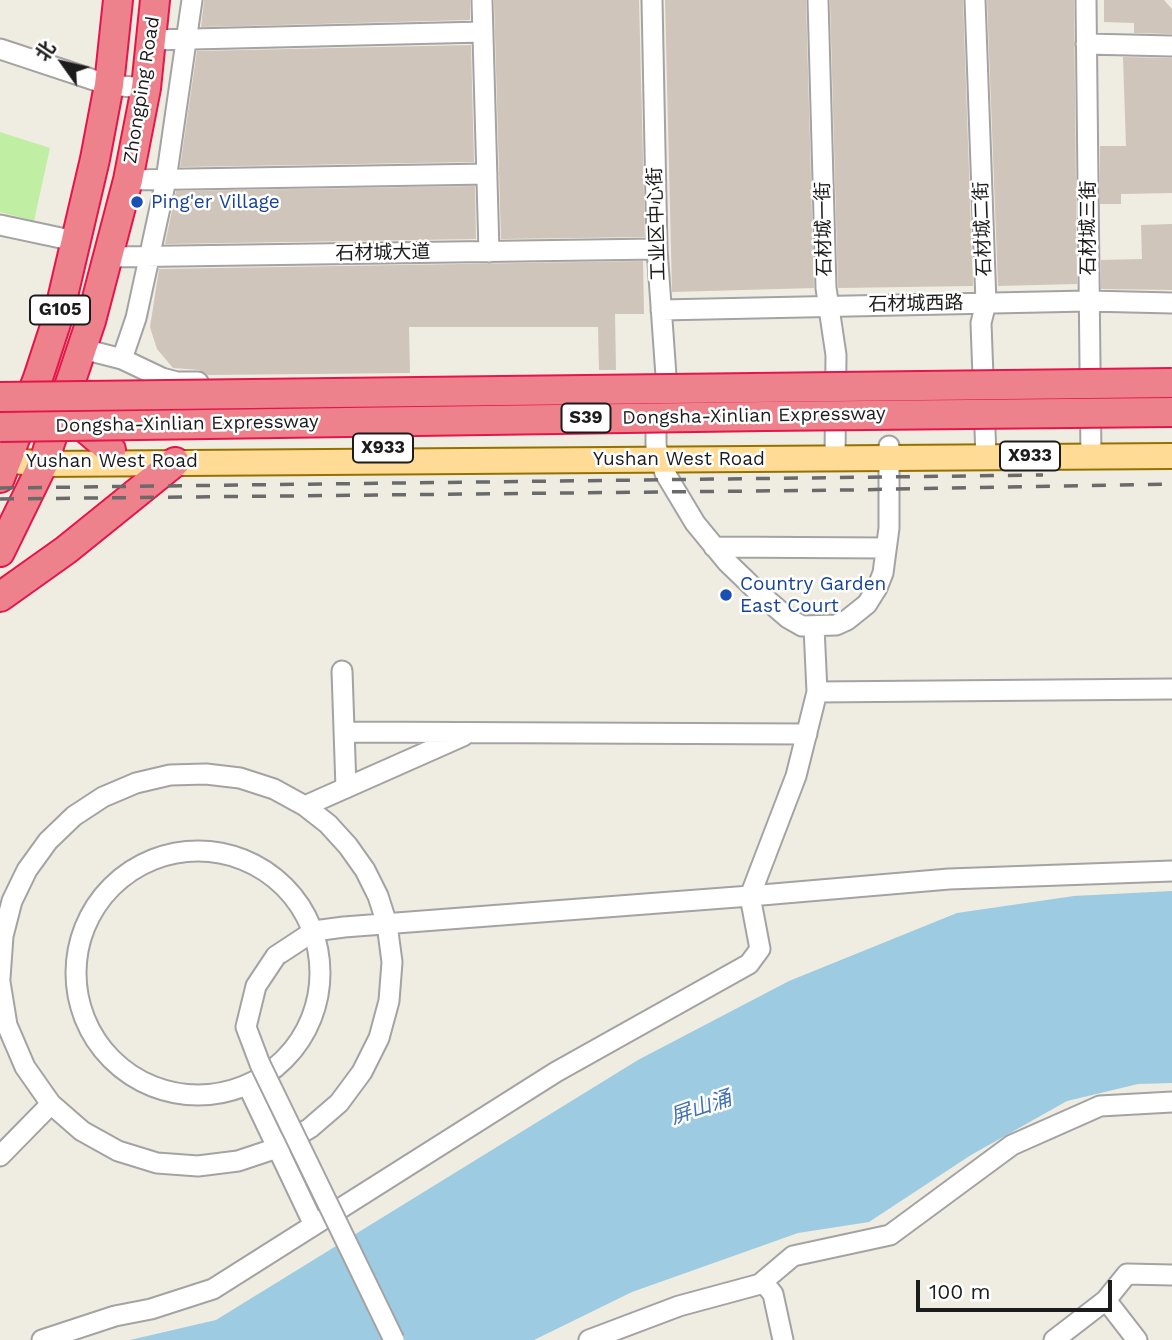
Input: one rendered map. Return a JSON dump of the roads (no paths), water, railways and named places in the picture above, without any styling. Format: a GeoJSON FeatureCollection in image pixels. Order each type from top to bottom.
{"type":"FeatureCollection","features":[{"type":"Feature","properties":{"kind":"highway","name":"Zhongping Road"},"geometry":{"type":"LineString","coordinates":[[75,241],[109,85],[118,0]]}},
{"type":"Feature","properties":{"kind":"highway","name":"Zhongping Road"},"geometry":{"type":"LineString","coordinates":[[128,180],[146,88],[155,0]]}},
{"type":"Feature","properties":{"kind":"highway","name":"G105"},"geometry":{"type":"LineString","coordinates":[[0,552],[45,456],[79,361],[128,180]]}},
{"type":"Feature","properties":{"kind":"highway","name":"G105"},"geometry":{"type":"LineString","coordinates":[[3,464],[38,378],[58,317],[75,241]]}},
{"type":"Feature","properties":{"kind":"highway"},"geometry":{"type":"LineString","coordinates":[[79,361],[76,412],[85,428],[111,450]]}},
{"type":"Feature","properties":{"kind":"highway","name":"Dongsha-Xinlian Expressway"},"geometry":{"type":"LineString","coordinates":[[0,397],[1172,383]]}},
{"type":"Feature","properties":{"kind":"highway","name":"Dongsha-Xinlian Expressway"},"geometry":{"type":"LineString","coordinates":[[0,427],[1172,412]]}},
{"type":"Feature","properties":{"kind":"highway"},"geometry":{"type":"LineString","coordinates":[[0,597],[66,550],[175,462]]}},
{"type":"Feature","properties":{"kind":"main road","name":"Yushan West Road"},"geometry":{"type":"LineString","coordinates":[[3,464],[45,456],[111,450],[888,452],[1091,450],[1172,443]]}},
{"type":"Feature","properties":{"kind":"main road","name":"Yushan West Road"},"geometry":{"type":"LineString","coordinates":[[1091,450],[1172,456]]}},
{"type":"Feature","properties":{"kind":"main road","name":"Yushan West Road"},"geometry":{"type":"LineString","coordinates":[[45,456],[175,462],[658,453]]}},
{"type":"Feature","properties":{"kind":"street"},"geometry":{"type":"LineString","coordinates":[[122,359],[136,318],[166,180],[192,0]]}},
{"type":"Feature","properties":{"kind":"street"},"geometry":{"type":"LineString","coordinates":[[482,0],[489,252]]}},
{"type":"Feature","properties":{"kind":"street","name":"工业区中心街"},"geometry":{"type":"LineString","coordinates":[[652,0],[657,249],[666,376],[656,422],[658,453]]}},
{"type":"Feature","properties":{"kind":"street","name":"石材城一街"},"geometry":{"type":"LineString","coordinates":[[818,0],[827,306],[836,355],[835,452]]}},
{"type":"Feature","properties":{"kind":"street","name":"石材城二街"},"geometry":{"type":"LineString","coordinates":[[975,0],[986,303],[981,323],[986,451]]}},
{"type":"Feature","properties":{"kind":"street","name":"石材城三街"},"geometry":{"type":"LineString","coordinates":[[1086,0],[1091,450]]}},
{"type":"Feature","properties":{"kind":"street"},"geometry":{"type":"LineString","coordinates":[[151,40],[483,32]]}},
{"type":"Feature","properties":{"kind":"street"},"geometry":{"type":"LineString","coordinates":[[1086,44],[1172,46]]}},
{"type":"Feature","properties":{"kind":"street"},"geometry":{"type":"LineString","coordinates":[[0,49],[109,85],[146,88]]}},
{"type":"Feature","properties":{"kind":"street"},"geometry":{"type":"LineString","coordinates":[[128,180],[487,174]]}},
{"type":"Feature","properties":{"kind":"street"},"geometry":{"type":"LineString","coordinates":[[0,225],[75,241]]}},
{"type":"Feature","properties":{"kind":"street","name":"石材城大道"},"geometry":{"type":"LineString","coordinates":[[109,257],[657,249]]}},
{"type":"Feature","properties":{"kind":"street","name":"石材城西路"},"geometry":{"type":"LineString","coordinates":[[661,310],[1088,301],[1172,303]]}},
{"type":"Feature","properties":{"kind":"street"},"geometry":{"type":"LineString","coordinates":[[79,361],[122,359],[177,382],[666,376]]}},
{"type":"Feature","properties":{"kind":"street"},"geometry":{"type":"LineString","coordinates":[[658,453],[695,523],[714,547],[776,608],[802,626],[814,628],[836,625],[847,620],[867,604],[880,580],[889,528],[888,452]]}},
{"type":"Feature","properties":{"kind":"street"},"geometry":{"type":"LineString","coordinates":[[714,547],[886,548]]}},
{"type":"Feature","properties":{"kind":"street"},"geometry":{"type":"LineString","coordinates":[[42,1340],[115,1316],[151,1309],[213,1289],[556,1072],[749,964],[760,948],[750,896],[796,776],[817,692],[814,628]]}},
{"type":"Feature","properties":{"kind":"street"},"geometry":{"type":"LineString","coordinates":[[342,671],[346,788]]}},
{"type":"Feature","properties":{"kind":"street"},"geometry":{"type":"LineString","coordinates":[[817,692],[1172,689]]}},
{"type":"Feature","properties":{"kind":"street"},"geometry":{"type":"LineString","coordinates":[[344,732],[807,734]]}},
{"type":"Feature","properties":{"kind":"street"},"geometry":{"type":"LineString","coordinates":[[305,806],[471,732]]}},
{"type":"Feature","properties":{"kind":"street"},"geometry":{"type":"LineString","coordinates":[[206,774],[240,778],[274,789],[305,806],[328,824],[365,870],[378,896],[387,924],[392,962],[389,1001],[379,1038],[362,1072],[339,1103],[310,1128],[277,1148],[238,1161],[198,1166],[157,1163],[118,1150],[82,1131],[51,1104],[25,1067],[7,1025],[0,980],[1,935],[12,901],[27,870],[41,850],[74,816],[103,797],[136,783],[170,775],[206,774]]}},
{"type":"Feature","properties":{"kind":"street"},"geometry":{"type":"LineString","coordinates":[[197,850],[219,851],[250,861],[278,878],[299,902],[314,931],[321,967],[317,1004],[303,1038],[279,1066],[248,1086],[216,1095],[184,1096],[152,1088],[124,1072],[101,1049],[84,1020],[76,989],[76,956],[85,925],[102,897],[126,874],[154,858],[197,850]]}},
{"type":"Feature","properties":{"kind":"street"},"geometry":{"type":"LineString","coordinates":[[394,1340],[260,1064],[246,1027],[256,986],[276,956],[314,931],[949,879],[1172,870]]}},
{"type":"Feature","properties":{"kind":"street"},"geometry":{"type":"LineString","coordinates":[[248,1086],[314,1225]]}},
{"type":"Feature","properties":{"kind":"street"},"geometry":{"type":"LineString","coordinates":[[589,1340],[679,1306],[761,1283],[793,1256],[890,1235],[1012,1145],[1100,1106],[1172,1102]]}},
{"type":"Feature","properties":{"kind":"street"},"geometry":{"type":"LineString","coordinates":[[0,1156],[51,1104]]}},
{"type":"Feature","properties":{"kind":"street"},"geometry":{"type":"LineString","coordinates":[[1054,1340],[1106,1300],[1127,1274],[1172,1275]]}},
{"type":"Feature","properties":{"kind":"street"},"geometry":{"type":"LineString","coordinates":[[761,1283],[773,1294],[783,1340]]}},
{"type":"Feature","properties":{"kind":"street"},"geometry":{"type":"LineString","coordinates":[[1106,1300],[1137,1340]]}},
{"type":"Feature","properties":{"kind":"water","name":"屏山涌"},"geometry":{"type":"Polygon","coordinates":[[[1172,891],[1172,1083],[1138,1084],[1067,1101],[971,1155],[869,1222],[798,1233],[632,1292],[534,1340],[130,1340],[216,1320],[638,1060],[789,981],[957,913],[1074,896],[1172,891]]]}},
{"type":"Feature","properties":{"kind":"railway"},"geometry":{"type":"LineString","coordinates":[[0,488],[1043,475]]}},
{"type":"Feature","properties":{"kind":"railway"},"geometry":{"type":"LineString","coordinates":[[0,499],[1172,484]]}},
{"type":"Feature","properties":{"kind":"place","name":"Ping'er Village"},"geometry":{"type":"Point","coordinates":[137,202]}},
{"type":"Feature","properties":{"kind":"place","name":"Country Garden East Court"},"geometry":{"type":"Point","coordinates":[726,595]}}]}
